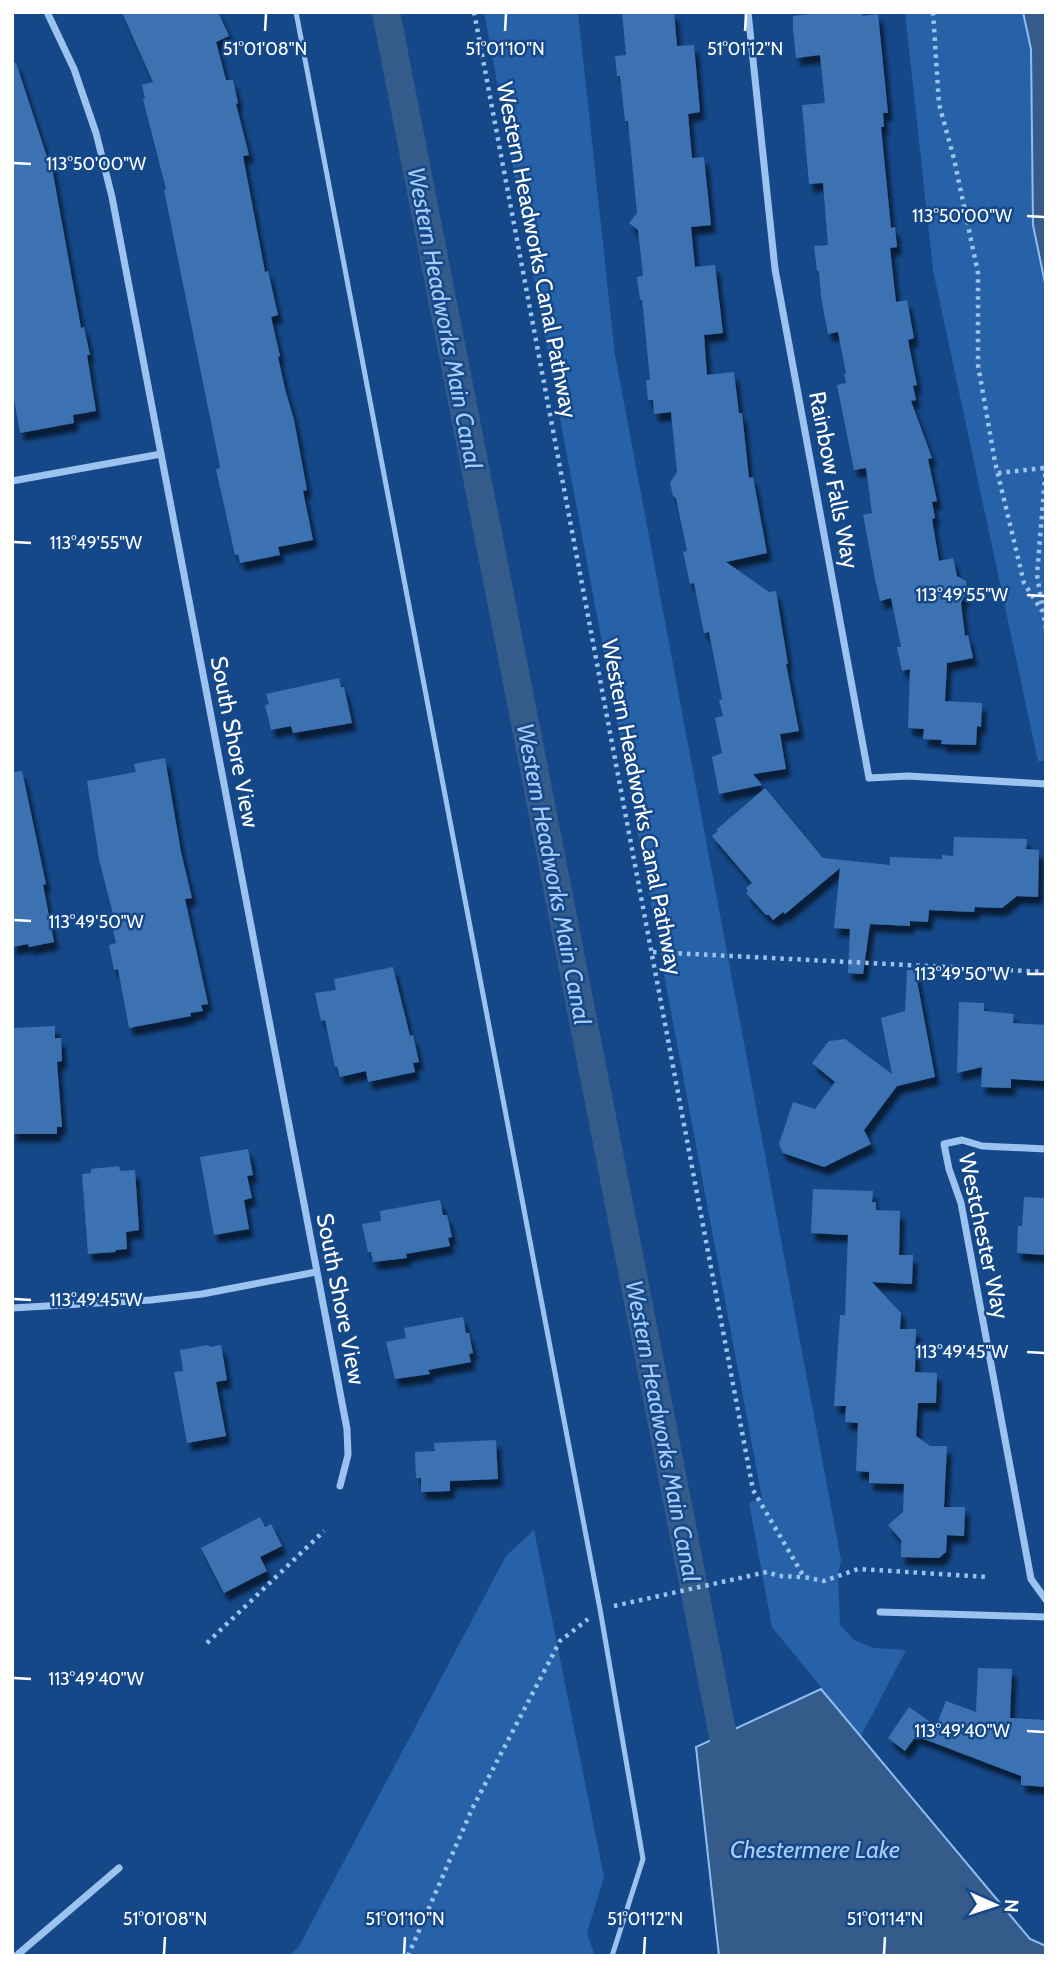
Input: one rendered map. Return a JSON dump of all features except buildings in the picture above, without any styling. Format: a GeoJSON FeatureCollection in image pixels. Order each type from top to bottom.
{"type":"FeatureCollection","features":[{"type":"Feature","properties":{"kind":"street","name":"South Shore View"},"geometry":{"type":"LineString","coordinates":[[47,12],[74,69],[96,133],[112,197],[346,1429],[348,1455],[340,1486]]}},
{"type":"Feature","properties":{"kind":"street","name":"Rainbow Falls Way"},"geometry":{"type":"LineString","coordinates":[[748,12],[775,269],[869,778],[908,776],[1046,784]]}},
{"type":"Feature","properties":{"kind":"street"},"geometry":{"type":"LineString","coordinates":[[12,481],[161,454]]}},
{"type":"Feature","properties":{"kind":"street","name":"Westchester Way"},"geometry":{"type":"LineString","coordinates":[[1046,1149],[982,1146],[962,1140],[944,1144],[949,1169],[961,1203],[1031,1579],[1046,1600]]}},
{"type":"Feature","properties":{"kind":"street"},"geometry":{"type":"LineString","coordinates":[[12,1308],[152,1300],[202,1294],[316,1272]]}},
{"type":"Feature","properties":{"kind":"street"},"geometry":{"type":"LineString","coordinates":[[880,1612],[1046,1617]]}},
{"type":"Feature","properties":{"kind":"street"},"geometry":{"type":"LineString","coordinates":[[16,1956],[119,1868]]}},
{"type":"Feature","properties":{"kind":"lane"},"geometry":{"type":"LineString","coordinates":[[296,12],[600,1609],[643,1859],[612,1956]]}},
{"type":"Feature","properties":{"kind":"path","name":"Western Headworks Canal Pathway"},"geometry":{"type":"LineString","coordinates":[[474,12],[753,1490],[804,1577]]}},
{"type":"Feature","properties":{"kind":"path"},"geometry":{"type":"LineString","coordinates":[[933,12],[939,104],[954,159],[978,273],[978,365],[998,473],[1024,583],[1042,611]]}},
{"type":"Feature","properties":{"kind":"path"},"geometry":{"type":"LineString","coordinates":[[998,473],[1045,467],[1037,575],[1046,629]]}},
{"type":"Feature","properties":{"kind":"path"},"geometry":{"type":"LineString","coordinates":[[653,952],[1046,972]]}},
{"type":"Feature","properties":{"kind":"path"},"geometry":{"type":"LineString","coordinates":[[206,1643],[324,1531]]}},
{"type":"Feature","properties":{"kind":"path"},"geometry":{"type":"LineString","coordinates":[[408,1956],[472,1809],[560,1642],[600,1609],[766,1572],[824,1581],[858,1569],[989,1577]]}},
{"type":"Feature","properties":{"kind":"shaded area"},"geometry":{"type":"Polygon","coordinates":[[[484,12],[578,12],[615,355],[841,1560],[838,1575],[840,1625],[854,1640],[874,1648],[906,1650],[861,1736],[772,1627],[749,1503],[762,1498],[484,12]]]}},
{"type":"Feature","properties":{"kind":"shaded area"},"geometry":{"type":"Polygon","coordinates":[[[905,12],[1046,12],[1046,761],[1038,761],[933,270],[905,12]]]}},
{"type":"Feature","properties":{"kind":"shaded area"},"geometry":{"type":"Polygon","coordinates":[[[534,1530],[604,1877],[587,1933],[595,1956],[288,1956],[298,1948],[506,1556],[534,1530]]]}},
{"type":"Feature","properties":{"kind":"water"},"geometry":{"type":"Polygon","coordinates":[[[1023,12],[1046,12],[1046,288],[1033,225],[1031,49],[1023,12]]]}},
{"type":"Feature","properties":{"kind":"water","name":"Chestermere Lake"},"geometry":{"type":"Polygon","coordinates":[[[821,1689],[1030,1939],[1046,1946],[1046,1956],[719,1956],[696,1747],[821,1689]]]}},
{"type":"Feature","properties":{"kind":"waterway","name":"Western Headworks Main Canal"},"geometry":{"type":"LineString","coordinates":[[386,12],[723,1736]]}}]}
